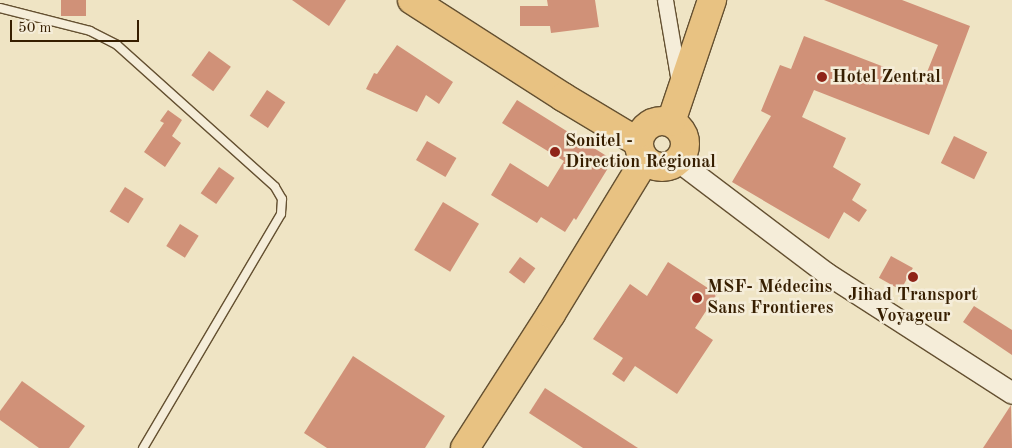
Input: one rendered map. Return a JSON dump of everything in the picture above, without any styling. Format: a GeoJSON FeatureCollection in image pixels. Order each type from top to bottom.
{"type":"FeatureCollection","features":[{"type":"Feature","properties":{"kind":"highway"},"geometry":{"type":"LineString","coordinates":[[412,0],[653,152],[685,148],[685,140],[682,133],[671,122],[658,120],[653,152],[561,329],[484,448]]}},
{"type":"Feature","properties":{"kind":"highway"},"geometry":{"type":"LineString","coordinates":[[441,0],[653,152]]}},
{"type":"Feature","properties":{"kind":"highway"},"geometry":{"type":"LineString","coordinates":[[671,122],[712,0]]}},
{"type":"Feature","properties":{"kind":"highway"},"geometry":{"type":"LineString","coordinates":[[465,448],[653,152]]}},
{"type":"Feature","properties":{"kind":"street"},"geometry":{"type":"LineString","coordinates":[[666,0],[681,93]]}},
{"type":"Feature","properties":{"kind":"street"},"geometry":{"type":"LineString","coordinates":[[653,152],[826,273],[1012,393]]}},
{"type":"Feature","properties":{"kind":"lane"},"geometry":{"type":"LineString","coordinates":[[0,8],[90,31],[117,45],[275,187],[282,200],[281,214],[143,448]]}},
{"type":"Feature","properties":{"kind":"building"},"geometry":{"type":"Polygon","coordinates":[[[61,0],[86,0],[86,16],[61,16],[61,0]]]}},
{"type":"Feature","properties":{"kind":"building"},"geometry":{"type":"Polygon","coordinates":[[[292,0],[346,0],[329,26],[292,0]]]}},
{"type":"Feature","properties":{"kind":"building"},"geometry":{"type":"Polygon","coordinates":[[[547,0],[595,0],[599,27],[551,33],[550,26],[520,26],[520,6],[548,6],[547,0]]]}},
{"type":"Feature","properties":{"kind":"building"},"geometry":{"type":"Polygon","coordinates":[[[824,0],[902,0],[970,26],[929,135],[814,90],[802,117],[846,138],[833,167],[861,184],[852,200],[867,210],[859,222],[844,212],[829,239],[732,182],[771,116],[761,111],[780,65],[791,69],[804,36],[923,82],[938,45],[824,0]]]}},
{"type":"Feature","properties":{"kind":"building"},"geometry":{"type":"Polygon","coordinates":[[[397,45],[453,82],[439,104],[426,95],[417,112],[366,89],[374,73],[377,74],[397,45]]]}},
{"type":"Feature","properties":{"kind":"building"},"geometry":{"type":"Polygon","coordinates":[[[209,51],[231,67],[213,91],[191,75],[209,51]]]}},
{"type":"Feature","properties":{"kind":"building"},"geometry":{"type":"Polygon","coordinates":[[[267,90],[285,102],[268,128],[250,116],[267,90]]]}},
{"type":"Feature","properties":{"kind":"building"},"geometry":{"type":"Polygon","coordinates":[[[517,100],[613,160],[576,220],[574,218],[565,232],[541,217],[537,223],[491,195],[510,163],[548,187],[564,161],[502,123],[517,100]]]}},
{"type":"Feature","properties":{"kind":"building"},"geometry":{"type":"Polygon","coordinates":[[[168,110],[182,120],[172,136],[181,143],[165,167],[144,152],[164,123],[160,121],[168,110]]]}},
{"type":"Feature","properties":{"kind":"building"},"geometry":{"type":"Polygon","coordinates":[[[954,136],[987,152],[974,179],[941,163],[954,136]]]}},
{"type":"Feature","properties":{"kind":"building"},"geometry":{"type":"Polygon","coordinates":[[[427,141],[456,158],[445,177],[416,160],[427,141]]]}},
{"type":"Feature","properties":{"kind":"building"},"geometry":{"type":"Polygon","coordinates":[[[219,167],[235,178],[216,204],[201,193],[219,167]]]}},
{"type":"Feature","properties":{"kind":"building"},"geometry":{"type":"Polygon","coordinates":[[[125,187],[144,199],[128,223],[110,212],[125,187]]]}},
{"type":"Feature","properties":{"kind":"building"},"geometry":{"type":"Polygon","coordinates":[[[443,202],[479,224],[450,272],[414,250],[443,202]]]}},
{"type":"Feature","properties":{"kind":"building"},"geometry":{"type":"Polygon","coordinates":[[[180,224],[199,236],[185,258],[166,246],[180,224]]]}},
{"type":"Feature","properties":{"kind":"building"},"geometry":{"type":"Polygon","coordinates":[[[891,256],[913,268],[901,290],[879,278],[891,256]]]}},
{"type":"Feature","properties":{"kind":"building"},"geometry":{"type":"Polygon","coordinates":[[[520,257],[535,268],[524,284],[509,272],[520,257]]]}},
{"type":"Feature","properties":{"kind":"building"},"geometry":{"type":"Polygon","coordinates":[[[668,262],[717,294],[695,328],[713,340],[677,394],[635,366],[624,382],[612,374],[623,358],[593,339],[630,284],[647,296],[668,262]]]}},
{"type":"Feature","properties":{"kind":"building"},"geometry":{"type":"Polygon","coordinates":[[[974,306],[1012,330],[1012,355],[963,322],[974,306]]]}},
{"type":"Feature","properties":{"kind":"building"},"geometry":{"type":"Polygon","coordinates":[[[353,356],[445,416],[425,448],[327,448],[304,433],[353,356]]]}},
{"type":"Feature","properties":{"kind":"building"},"geometry":{"type":"Polygon","coordinates":[[[22,381],[85,426],[69,448],[39,448],[0,420],[0,411],[22,381]]]}},
{"type":"Feature","properties":{"kind":"building"},"geometry":{"type":"Polygon","coordinates":[[[545,388],[638,448],[583,448],[529,413],[545,388]]]}},
{"type":"Feature","properties":{"kind":"building"},"geometry":{"type":"Polygon","coordinates":[[[1011,405],[1012,448],[983,448],[1011,405]]]}},
{"type":"Feature","properties":{"kind":"place","name":"Hotel Zentral"},"geometry":{"type":"Point","coordinates":[822,77]}},
{"type":"Feature","properties":{"kind":"place","name":"Sonitel - Direction Régional"},"geometry":{"type":"Point","coordinates":[555,152]}},
{"type":"Feature","properties":{"kind":"place","name":"Jihad Transport Voyageur"},"geometry":{"type":"Point","coordinates":[913,277]}},
{"type":"Feature","properties":{"kind":"place","name":"MSF- Médecins Sans Frontieres"},"geometry":{"type":"Point","coordinates":[697,298]}}]}
